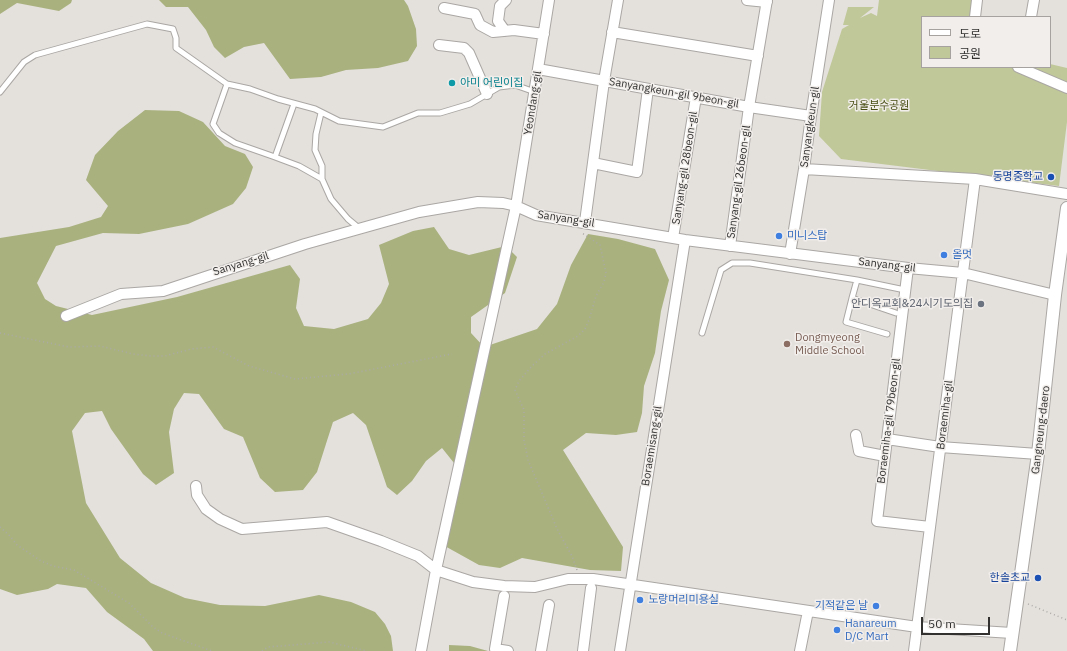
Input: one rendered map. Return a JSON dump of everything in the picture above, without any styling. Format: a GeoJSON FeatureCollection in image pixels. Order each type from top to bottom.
{"type":"FeatureCollection","features":[{"type":"Feature","properties":{"kind":"street"},"geometry":{"type":"LineString","coordinates":[[505,31],[498,21],[500,6],[506,0]]}},
{"type":"Feature","properties":{"kind":"street","name":"Yeondang-gil"},"geometry":{"type":"LineString","coordinates":[[421,651],[436,570],[516,206],[549,0]]}},
{"type":"Feature","properties":{"kind":"street"},"geometry":{"type":"LineString","coordinates":[[585,222],[604,81],[618,0]]}},
{"type":"Feature","properties":{"kind":"street"},"geometry":{"type":"LineString","coordinates":[[747,0],[767,1]]}},
{"type":"Feature","properties":{"kind":"street","name":"Sanyangkeun-gil"},"geometry":{"type":"LineString","coordinates":[[790,254],[804,169],[810,116],[830,0]]}},
{"type":"Feature","properties":{"kind":"street"},"geometry":{"type":"LineString","coordinates":[[975,16],[977,0]]}},
{"type":"Feature","properties":{"kind":"street"},"geometry":{"type":"LineString","coordinates":[[1031,16],[1034,0]]}},
{"type":"Feature","properties":{"kind":"street","name":"Sanyang-gil 26beon-gil"},"geometry":{"type":"LineString","coordinates":[[730,246],[749,107],[767,1]]}},
{"type":"Feature","properties":{"kind":"street"},"geometry":{"type":"LineString","coordinates":[[444,8],[475,14],[480,25],[493,32],[514,30],[544,34]]}},
{"type":"Feature","properties":{"kind":"street"},"geometry":{"type":"LineString","coordinates":[[612,32],[758,56]]}},
{"type":"Feature","properties":{"kind":"street"},"geometry":{"type":"LineString","coordinates":[[439,45],[464,48],[469,54],[487,94]]}},
{"type":"Feature","properties":{"kind":"street"},"geometry":{"type":"LineString","coordinates":[[1021,68],[1067,88]]}},
{"type":"Feature","properties":{"kind":"street","name":"Sanyangkeun-gil 9beon-gil"},"geometry":{"type":"LineString","coordinates":[[538,69],[696,98],[810,116]]}},
{"type":"Feature","properties":{"kind":"street"},"geometry":{"type":"LineString","coordinates":[[593,163],[637,172],[648,89]]}},
{"type":"Feature","properties":{"kind":"street","name":"Sanyang-gil 28beon-gil"},"geometry":{"type":"LineString","coordinates":[[673,238],[696,98]]}},
{"type":"Feature","properties":{"kind":"street"},"geometry":{"type":"LineString","coordinates":[[804,169],[975,179],[1067,194]]}},
{"type":"Feature","properties":{"kind":"street","name":"Boraemiha-gil"},"geometry":{"type":"LineString","coordinates":[[914,651],[975,179]]}},
{"type":"Feature","properties":{"kind":"street","name":"Sanyang-gil"},"geometry":{"type":"LineString","coordinates":[[66,316],[121,294],[163,291],[270,255],[419,212],[478,202],[503,203],[516,206],[536,216],[571,222],[585,222],[685,240],[908,268],[963,272],[1055,295]]}},
{"type":"Feature","properties":{"kind":"street","name":"Gangneung-daero"},"geometry":{"type":"LineString","coordinates":[[1010,651],[1038,454],[1055,295],[1067,208]]}},
{"type":"Feature","properties":{"kind":"street","name":"Boraemisang-gil"},"geometry":{"type":"LineString","coordinates":[[620,651],[685,240]]}},
{"type":"Feature","properties":{"kind":"street","name":"Boraemiha-gil 79beon-gil"},"geometry":{"type":"LineString","coordinates":[[908,268],[877,521],[930,527]]}},
{"type":"Feature","properties":{"kind":"street"},"geometry":{"type":"LineString","coordinates":[[856,435],[859,451],[885,456]]}},
{"type":"Feature","properties":{"kind":"street"},"geometry":{"type":"LineString","coordinates":[[887,439],[940,447],[1038,454]]}},
{"type":"Feature","properties":{"kind":"street"},"geometry":{"type":"LineString","coordinates":[[196,486],[197,495],[206,509],[220,520],[242,529],[327,522],[418,556],[436,570],[473,582],[504,586],[535,587],[568,579],[630,583],[917,628],[1012,633]]}},
{"type":"Feature","properties":{"kind":"street"},"geometry":{"type":"LineString","coordinates":[[583,651],[591,588]]}},
{"type":"Feature","properties":{"kind":"street"},"geometry":{"type":"LineString","coordinates":[[504,596],[495,649],[508,651]]}},
{"type":"Feature","properties":{"kind":"street"},"geometry":{"type":"LineString","coordinates":[[541,651],[549,605]]}},
{"type":"Feature","properties":{"kind":"street"},"geometry":{"type":"LineString","coordinates":[[800,651],[808,610]]}},
{"type":"Feature","properties":{"kind":"lane"},"geometry":{"type":"LineString","coordinates":[[0,92],[24,62],[34,55],[147,24],[173,29],[176,38],[176,48],[227,84],[250,89],[322,113],[338,121],[383,127],[418,113],[440,113],[470,104],[498,87],[515,85],[535,92]]}},
{"type":"Feature","properties":{"kind":"lane"},"geometry":{"type":"LineString","coordinates":[[227,84],[213,124],[219,133],[235,143],[299,166],[322,179]]}},
{"type":"Feature","properties":{"kind":"lane"},"geometry":{"type":"LineString","coordinates":[[275,157],[294,104]]}},
{"type":"Feature","properties":{"kind":"lane"},"geometry":{"type":"LineString","coordinates":[[322,113],[316,134],[315,150],[322,166],[322,179],[331,198],[348,219],[361,229]]}},
{"type":"Feature","properties":{"kind":"lane"},"geometry":{"type":"LineString","coordinates":[[702,334],[721,270],[732,263],[750,263],[857,280],[905,290]]}},
{"type":"Feature","properties":{"kind":"lane"},"geometry":{"type":"LineString","coordinates":[[857,280],[846,322],[887,334]]}},
{"type":"Feature","properties":{"kind":"lane"},"geometry":{"type":"LineString","coordinates":[[852,298],[896,313]]}},
{"type":"Feature","properties":{"kind":"path"},"geometry":{"type":"LineString","coordinates":[[571,222],[586,236],[600,245],[606,278],[596,296],[590,320],[585,329],[578,336],[545,354],[523,376],[515,390],[524,410],[524,440],[528,460],[558,531],[572,556],[579,579]]}},
{"type":"Feature","properties":{"kind":"path"},"geometry":{"type":"LineString","coordinates":[[0,333],[69,347],[100,346],[133,354],[151,356],[165,356],[191,349],[213,347],[249,366],[295,379],[339,375],[452,354]]}},
{"type":"Feature","properties":{"kind":"path"},"geometry":{"type":"LineString","coordinates":[[0,527],[17,545],[41,561],[53,566],[74,570],[129,603],[153,627],[162,633],[212,651]]}},
{"type":"Feature","properties":{"kind":"path"},"geometry":{"type":"LineString","coordinates":[[1017,601],[1067,620]]}},
{"type":"Feature","properties":{"kind":"path"},"geometry":{"type":"LineString","coordinates":[[262,651],[268,647],[329,642],[367,651]]}},
{"type":"Feature","properties":{"kind":"green space"},"geometry":{"type":"Polygon","coordinates":[[[0,0],[72,0],[71,3],[59,11],[17,3],[0,14],[0,0]]]}},
{"type":"Feature","properties":{"kind":"green space"},"geometry":{"type":"Polygon","coordinates":[[[159,0],[404,0],[408,6],[416,29],[417,46],[408,61],[378,68],[346,70],[321,77],[290,79],[264,43],[244,47],[225,58],[214,47],[206,30],[188,7],[166,7],[159,0]]]}},
{"type":"Feature","properties":{"kind":"green space","name":"거울분수공원"},"geometry":{"type":"Polygon","coordinates":[[[879,0],[978,0],[978,16],[921,16],[921,68],[1051,68],[1051,64],[1067,68],[1067,122],[1059,186],[841,159],[819,136],[822,92],[842,29],[849,25],[843,25],[848,7],[874,7],[860,18],[871,13],[877,16],[879,0]]]}},
{"type":"Feature","properties":{"kind":"green space"},"geometry":{"type":"Polygon","coordinates":[[[145,110],[179,111],[203,122],[225,146],[245,154],[253,167],[246,188],[233,204],[188,224],[139,234],[103,233],[56,246],[37,283],[45,299],[56,306],[92,315],[177,297],[290,265],[300,279],[296,308],[304,326],[334,329],[368,319],[381,303],[389,284],[379,245],[413,231],[434,227],[449,249],[469,255],[506,246],[517,257],[505,293],[471,317],[471,333],[484,347],[537,329],[557,304],[571,265],[588,234],[618,239],[655,249],[669,280],[661,311],[655,353],[644,386],[642,413],[637,432],[616,435],[586,433],[563,450],[623,547],[621,571],[590,570],[522,558],[500,568],[479,565],[443,545],[462,473],[442,448],[426,461],[412,481],[397,495],[387,487],[366,425],[353,413],[333,422],[317,472],[303,490],[275,492],[260,478],[243,437],[224,429],[199,394],[184,393],[174,409],[169,432],[174,473],[156,485],[143,474],[111,429],[102,411],[85,413],[72,431],[86,503],[120,558],[151,583],[185,598],[220,605],[265,606],[319,595],[351,602],[375,612],[385,624],[391,636],[393,651],[153,651],[144,639],[107,612],[86,588],[57,584],[48,589],[17,595],[0,589],[0,238],[69,227],[101,217],[108,206],[86,180],[95,155],[118,131],[145,110]]]}},
{"type":"Feature","properties":{"kind":"green space"},"geometry":{"type":"Polygon","coordinates":[[[449,645],[470,646],[488,651],[449,651],[449,645]]]}},
{"type":"Feature","properties":{"kind":"place","name":"아미 어린이집"},"geometry":{"type":"Point","coordinates":[452,83]}},
{"type":"Feature","properties":{"kind":"place","name":"동명중학교"},"geometry":{"type":"Point","coordinates":[1051,177]}},
{"type":"Feature","properties":{"kind":"place","name":"미니스탑"},"geometry":{"type":"Point","coordinates":[779,236]}},
{"type":"Feature","properties":{"kind":"place","name":"올멋"},"geometry":{"type":"Point","coordinates":[944,255]}},
{"type":"Feature","properties":{"kind":"place","name":"안디옥교회&24시기도의집"},"geometry":{"type":"Point","coordinates":[981,304]}},
{"type":"Feature","properties":{"kind":"place","name":"Dongmyeong Middle School"},"geometry":{"type":"Point","coordinates":[787,344]}},
{"type":"Feature","properties":{"kind":"place","name":"한솔초교"},"geometry":{"type":"Point","coordinates":[1038,578]}},
{"type":"Feature","properties":{"kind":"place","name":"노랑머리미용실"},"geometry":{"type":"Point","coordinates":[640,600]}},
{"type":"Feature","properties":{"kind":"place","name":"기적같은 날"},"geometry":{"type":"Point","coordinates":[876,606]}},
{"type":"Feature","properties":{"kind":"place","name":"Hanareum D/C Mart"},"geometry":{"type":"Point","coordinates":[837,630]}}]}
